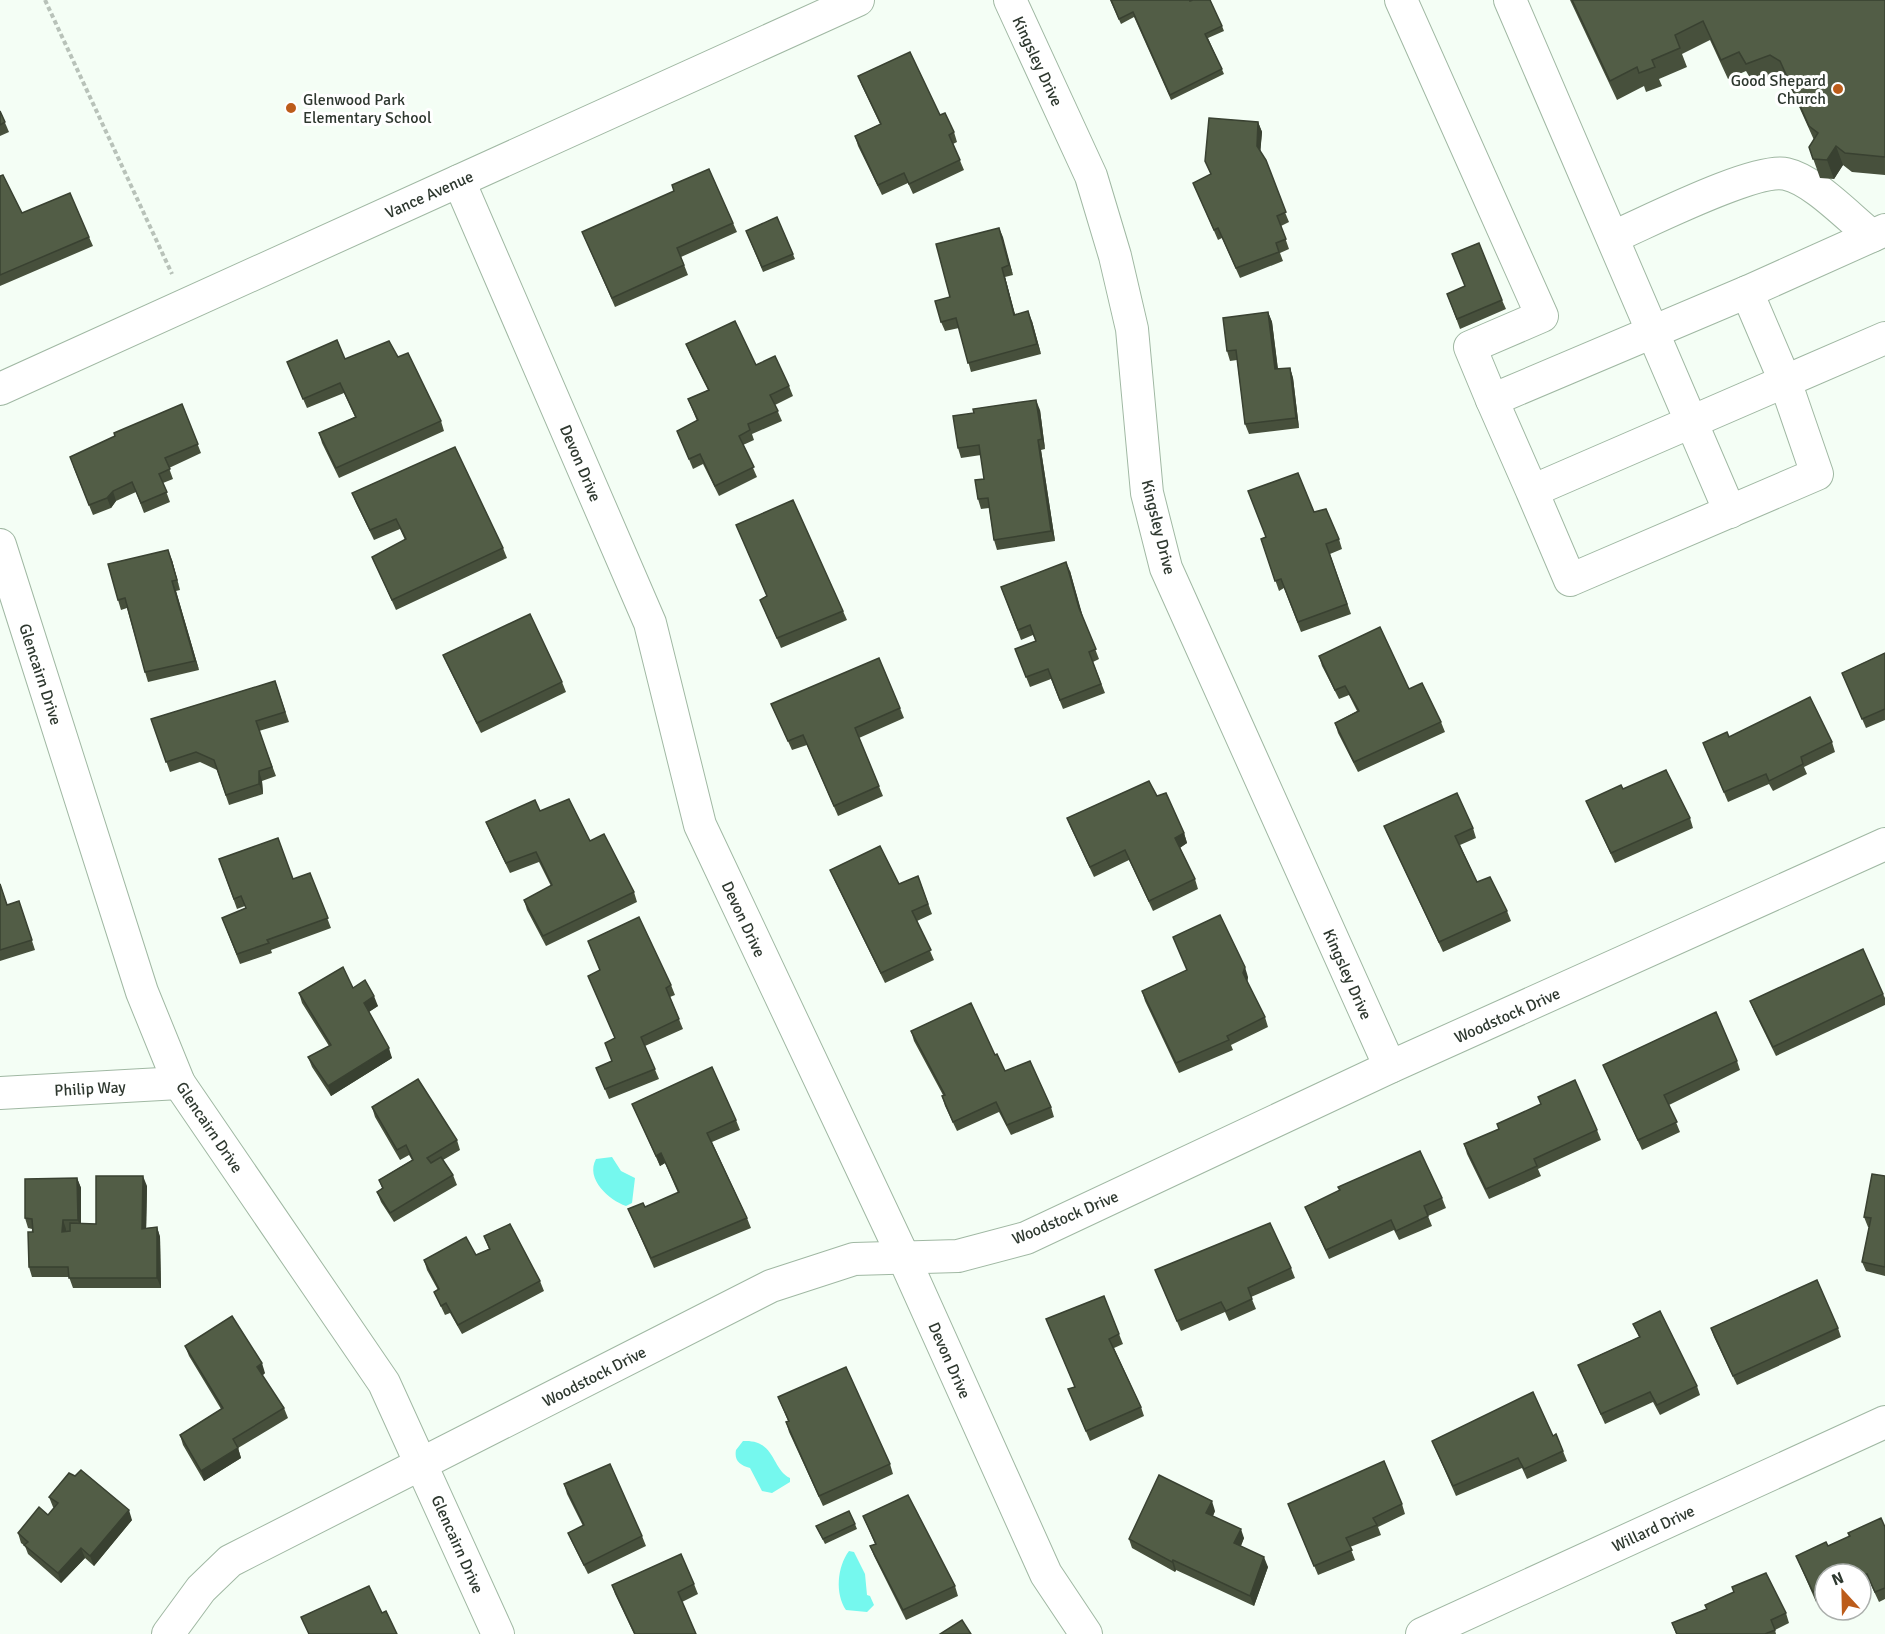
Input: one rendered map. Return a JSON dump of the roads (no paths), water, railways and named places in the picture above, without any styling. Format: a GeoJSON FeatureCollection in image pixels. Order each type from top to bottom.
{"type":"FeatureCollection","features":[{"type":"Feature","properties":{"kind":"street","name":"Vance Avenue"},"geometry":{"type":"LineString","coordinates":[[0,389],[858,0]]}},
{"type":"Feature","properties":{"kind":"street","name":"Kingsley Drive"},"geometry":{"type":"LineString","coordinates":[[1010,0],[1091,176],[1115,256],[1132,329],[1147,493],[1166,568],[1390,1067]]}},
{"type":"Feature","properties":{"kind":"street"},"geometry":{"type":"LineString","coordinates":[[1401,0],[1542,316],[1470,347],[1570,580],[1817,474],[1785,381],[1747,292]]}},
{"type":"Feature","properties":{"kind":"street"},"geometry":{"type":"LineString","coordinates":[[1510,0],[1730,512]]}},
{"type":"Feature","properties":{"kind":"street"},"geometry":{"type":"LineString","coordinates":[[1613,237],[1757,176],[1785,174],[1810,186],[1878,233]]}},
{"type":"Feature","properties":{"kind":"street","name":"Devon Drive"},"geometry":{"type":"LineString","coordinates":[[459,181],[650,623],[700,825],[903,1256],[1046,1574],[1086,1634]]}},
{"type":"Feature","properties":{"kind":"street"},"geometry":{"type":"LineString","coordinates":[[1492,400],[1747,292],[1878,233]]}},
{"type":"Feature","properties":{"kind":"street"},"geometry":{"type":"LineString","coordinates":[[1532,491],[1885,338]]}},
{"type":"Feature","properties":{"kind":"street","name":"Glencairn Drive"},"geometry":{"type":"LineString","coordinates":[[0,545],[142,992],[179,1083],[384,1383],[423,1464],[498,1634]]}},
{"type":"Feature","properties":{"kind":"street","name":"Woodstock Drive"},"geometry":{"type":"LineString","coordinates":[[168,1634],[201,1589],[230,1561],[771,1286],[854,1259],[958,1256],[1026,1238],[1390,1067],[1885,844]]}},
{"type":"Feature","properties":{"kind":"street","name":"Philip Way"},"geometry":{"type":"LineString","coordinates":[[0,1093],[179,1083]]}},
{"type":"Feature","properties":{"kind":"street","name":"Willard Drive"},"geometry":{"type":"LineString","coordinates":[[1422,1634],[1885,1422]]}},
{"type":"Feature","properties":{"kind":"water"},"geometry":{"type":"Polygon","coordinates":[[[612,1157],[621,1171],[635,1178],[632,1203],[626,1206],[600,1188],[594,1174],[593,1167],[596,1159],[612,1157]]]}},
{"type":"Feature","properties":{"kind":"water"},"geometry":{"type":"Polygon","coordinates":[[[743,1441],[754,1442],[767,1449],[779,1468],[790,1478],[790,1482],[772,1493],[762,1491],[750,1468],[737,1460],[736,1450],[743,1441]]]}},
{"type":"Feature","properties":{"kind":"water"},"geometry":{"type":"Polygon","coordinates":[[[849,1551],[854,1552],[865,1574],[867,1595],[870,1596],[874,1605],[867,1612],[846,1610],[842,1604],[839,1589],[840,1572],[849,1551]]]}},
{"type":"Feature","properties":{"kind":"place","name":"Good Shepard Church"},"geometry":{"type":"Point","coordinates":[1838,89]}},
{"type":"Feature","properties":{"kind":"place","name":"Glenwood Park Elementary School"},"geometry":{"type":"Point","coordinates":[291,108]}}]}
